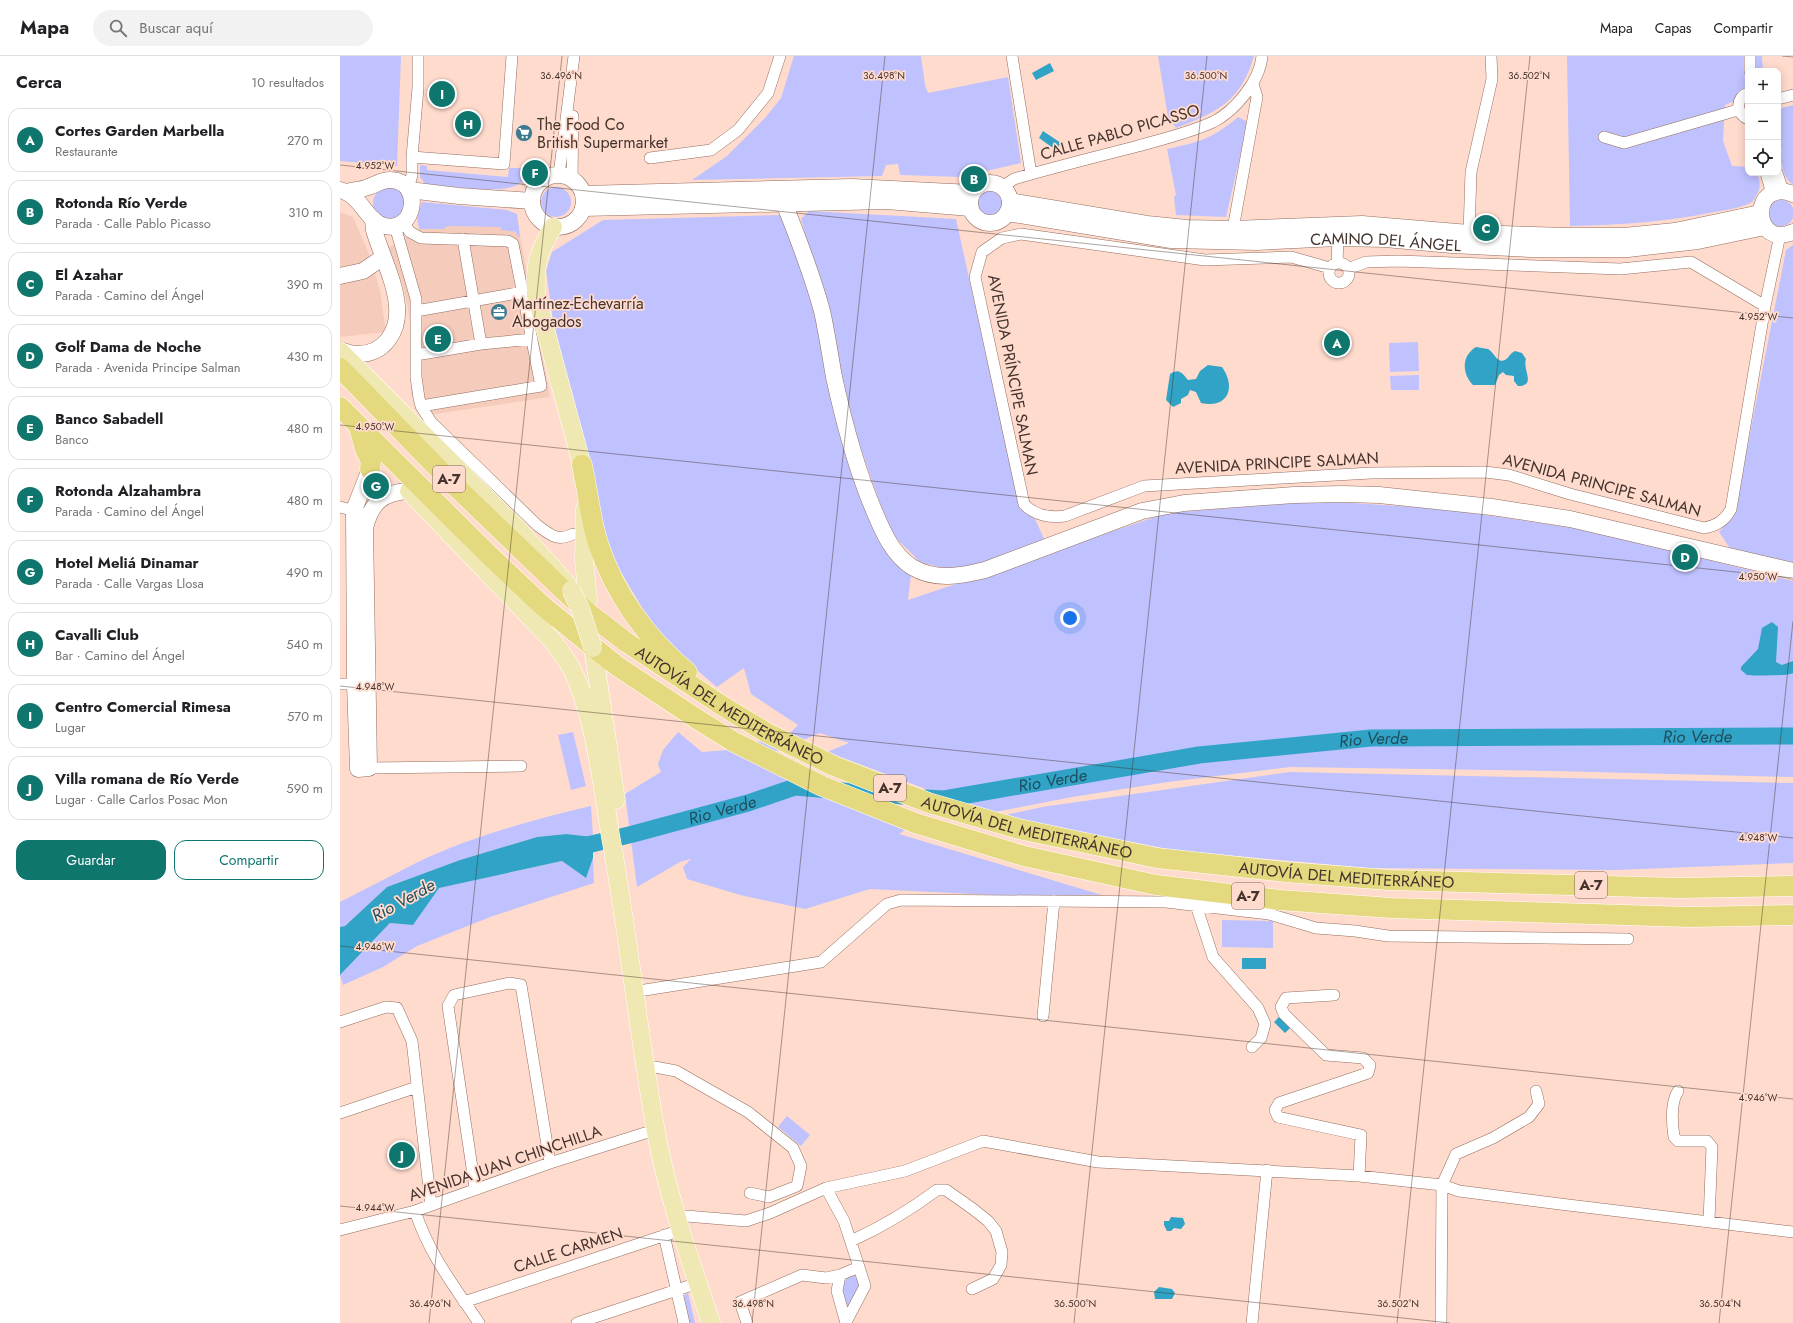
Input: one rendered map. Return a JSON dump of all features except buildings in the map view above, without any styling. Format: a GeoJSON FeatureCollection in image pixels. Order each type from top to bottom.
{"type":"FeatureCollection","features":[{"type":"Feature","properties":{"kind":"highway","name":"AUTOVÍA DEL MEDITERRÁNEO"},"geometry":{"type":"LineString","coordinates":[[340,368],[455,486],[566,589],[587,612],[626,642],[721,705],[768,733],[813,756],[895,790],[958,812],[1018,829],[1157,858],[1286,872],[1389,880],[1679,888],[1793,886]]}},
{"type":"Feature","properties":{"kind":"highway","name":"AUTOVÍA DEL MEDITERRÁNEO"},"geometry":{"type":"LineString","coordinates":[[340,407],[359,426],[414,492],[493,559],[544,607],[617,666],[734,742],[788,770],[856,801],[915,823],[1024,856],[1156,885],[1280,900],[1391,908],[1690,917],[1793,915]]}},
{"type":"Feature","properties":{"kind":"highway"},"geometry":{"type":"LineString","coordinates":[[359,426],[365,449],[371,461],[370,469]]}},
{"type":"Feature","properties":{"kind":"highway"},"geometry":{"type":"LineString","coordinates":[[582,465],[598,543],[611,577],[620,594],[657,644],[676,663],[706,687],[721,705]]}},
{"type":"Feature","properties":{"kind":"highway"},"geometry":{"type":"LineString","coordinates":[[414,492],[442,523]]}},
{"type":"Feature","properties":{"kind":"main road"},"geometry":{"type":"LineString","coordinates":[[553,227],[538,256],[536,295],[582,465],[585,495],[584,561],[609,792],[626,899],[656,1131],[664,1169],[721,1323]]}},
{"type":"Feature","properties":{"kind":"main road"},"geometry":{"type":"LineString","coordinates":[[340,350],[551,564],[566,589],[580,608],[594,656]]}},
{"type":"Feature","properties":{"kind":"main road"},"geometry":{"type":"LineString","coordinates":[[442,523],[538,623],[569,665],[584,705],[609,792]]}},
{"type":"Feature","properties":{"kind":"main road"},"geometry":{"type":"LineString","coordinates":[[626,899],[645,990],[664,1122],[684,1223],[698,1283],[711,1323]]}},
{"type":"Feature","properties":{"kind":"street"},"geometry":{"type":"LineString","coordinates":[[343,191],[356,198],[370,216],[385,226],[399,224],[411,213],[413,201],[407,188],[418,88],[418,56]]}},
{"type":"Feature","properties":{"kind":"street"},"geometry":{"type":"LineString","coordinates":[[411,162],[504,164],[512,56]]}},
{"type":"Feature","properties":{"kind":"street"},"geometry":{"type":"LineString","coordinates":[[566,177],[574,56]]}},
{"type":"Feature","properties":{"kind":"street"},"geometry":{"type":"LineString","coordinates":[[650,158],[711,150],[738,130],[768,93],[780,56]]}},
{"type":"Feature","properties":{"kind":"street"},"geometry":{"type":"LineString","coordinates":[[1012,56],[1031,174]]}},
{"type":"Feature","properties":{"kind":"street","name":"CALLE PABLO PICASSO"},"geometry":{"type":"LineString","coordinates":[[1002,187],[1014,179],[1185,133],[1214,122],[1239,103],[1253,84],[1262,63],[1262,56]]}},
{"type":"Feature","properties":{"kind":"street"},"geometry":{"type":"LineString","coordinates":[[1468,233],[1471,172],[1492,80],[1491,56]]}},
{"type":"Feature","properties":{"kind":"street"},"geometry":{"type":"LineString","coordinates":[[1750,56],[1750,68]]}},
{"type":"Feature","properties":{"kind":"street"},"geometry":{"type":"LineString","coordinates":[[1233,229],[1257,97],[1253,84]]}},
{"type":"Feature","properties":{"kind":"street"},"geometry":{"type":"LineString","coordinates":[[1745,94],[1738,102],[1738,110],[1745,118]]}},
{"type":"Feature","properties":{"kind":"street"},"geometry":{"type":"LineString","coordinates":[[1781,98],[1793,95]]}},
{"type":"Feature","properties":{"kind":"street"},"geometry":{"type":"LineString","coordinates":[[1604,137],[1624,143],[1738,110]]}},
{"type":"Feature","properties":{"kind":"street"},"geometry":{"type":"LineString","coordinates":[[551,176],[566,177],[580,188],[583,201],[579,217],[562,227],[553,227],[546,225],[536,215],[532,201],[537,186],[551,176]]}},
{"type":"Feature","properties":{"kind":"street"},"geometry":{"type":"LineString","coordinates":[[1769,176],[1783,193]]}},
{"type":"Feature","properties":{"kind":"street"},"geometry":{"type":"LineString","coordinates":[[1778,176],[1783,193]]}},
{"type":"Feature","properties":{"kind":"street"},"geometry":{"type":"LineString","coordinates":[[343,191],[374,185],[387,180],[393,180],[407,188],[440,194],[532,201]]}},
{"type":"Feature","properties":{"kind":"street"},"geometry":{"type":"LineString","coordinates":[[989,183],[1002,187],[1008,196],[1008,207],[997,222],[984,222],[978,219],[971,200],[977,188],[989,183]]}},
{"type":"Feature","properties":{"kind":"street"},"geometry":{"type":"LineString","coordinates":[[340,350],[358,354],[374,351],[387,343],[393,334],[397,323],[397,306],[370,216],[367,198],[374,185]]}},
{"type":"Feature","properties":{"kind":"street"},"geometry":{"type":"LineString","coordinates":[[583,201],[852,187],[971,200]]}},
{"type":"Feature","properties":{"kind":"street"},"geometry":{"type":"LineString","coordinates":[[1783,193],[1764,201],[1763,220],[1772,232],[1786,234]]}},
{"type":"Feature","properties":{"kind":"street"},"geometry":{"type":"LineString","coordinates":[[412,207],[421,197],[440,194]]}},
{"type":"Feature","properties":{"kind":"street"},"geometry":{"type":"LineString","coordinates":[[583,201],[784,202],[971,200]]}},
{"type":"Feature","properties":{"kind":"street"},"geometry":{"type":"LineString","coordinates":[[784,202],[815,287],[841,406],[857,465],[867,494],[888,540],[899,556],[912,567],[927,574],[944,576],[962,575],[985,570],[1122,518],[1164,506],[1294,495],[1343,494],[1379,495],[1492,507],[1570,519],[1793,571]]}},
{"type":"Feature","properties":{"kind":"street","name":"CAMINO DEL ÁNGEL"},"geometry":{"type":"LineString","coordinates":[[1008,207],[1187,228],[1233,229],[1362,224],[1468,233],[1567,236],[1624,236],[1763,220]]}},
{"type":"Feature","properties":{"kind":"street","name":"CAMINO DEL ÁNGEL"},"geometry":{"type":"LineString","coordinates":[[1008,207],[1171,240],[1257,242],[1338,238],[1386,239],[1452,245],[1531,249],[1628,249],[1698,241],[1763,220]]}},
{"type":"Feature","properties":{"kind":"street"},"geometry":{"type":"LineString","coordinates":[[399,224],[421,238],[508,241],[513,244],[541,386],[422,406]]}},
{"type":"Feature","properties":{"kind":"street"},"geometry":{"type":"LineString","coordinates":[[399,224],[411,279],[416,311],[416,355],[419,398],[431,422],[537,525],[554,537],[564,538],[574,534]]}},
{"type":"Feature","properties":{"kind":"street","name":"AVENIDA PRÍNCIPE SALMAN"},"geometry":{"type":"LineString","coordinates":[[1065,516],[1045,515],[1033,512],[1024,504],[1020,493],[974,277],[982,252],[1002,238],[1021,234],[1206,260],[1291,257],[1334,266]]}},
{"type":"Feature","properties":{"kind":"street","name":"AVENIDA PRINCIPE SALMAN"},"geometry":{"type":"LineString","coordinates":[[1065,516],[1144,486],[1370,473],[1485,472],[1509,475],[1570,494],[1704,528],[1713,526],[1728,516],[1731,509],[1765,306],[1786,234]]}},
{"type":"Feature","properties":{"kind":"street"},"geometry":{"type":"LineString","coordinates":[[1334,266],[1344,264],[1348,269],[1347,278],[1338,283],[1330,278],[1334,266],[1338,238]]}},
{"type":"Feature","properties":{"kind":"street"},"geometry":{"type":"LineString","coordinates":[[463,239],[482,344]]}},
{"type":"Feature","properties":{"kind":"street"},"geometry":{"type":"LineString","coordinates":[[340,276],[363,270],[382,258]]}},
{"type":"Feature","properties":{"kind":"street"},"geometry":{"type":"LineString","coordinates":[[1348,269],[1366,262],[1398,261],[1620,269],[1691,262],[1765,306]]}},
{"type":"Feature","properties":{"kind":"street"},"geometry":{"type":"LineString","coordinates":[[416,311],[523,292]]}},
{"type":"Feature","properties":{"kind":"street"},"geometry":{"type":"LineString","coordinates":[[416,355],[482,344],[532,339]]}},
{"type":"Feature","properties":{"kind":"street"},"geometry":{"type":"LineString","coordinates":[[354,511],[370,469]]}},
{"type":"Feature","properties":{"kind":"street"},"geometry":{"type":"LineString","coordinates":[[354,511],[377,501],[414,492]]}},
{"type":"Feature","properties":{"kind":"street"},"geometry":{"type":"LineString","coordinates":[[354,511],[365,528],[360,554],[354,684],[362,706],[364,769],[521,766]]}},
{"type":"Feature","properties":{"kind":"street"},"geometry":{"type":"LineString","coordinates":[[645,990],[822,962],[887,904],[901,900],[1166,902],[1269,914],[1316,928],[1355,931],[1388,936],[1628,939]]}},
{"type":"Feature","properties":{"kind":"street"},"geometry":{"type":"LineString","coordinates":[[1043,1016],[1054,902]]}},
{"type":"Feature","properties":{"kind":"street"},"geometry":{"type":"LineString","coordinates":[[1196,905],[1214,957],[1258,1008],[1265,1024],[1261,1038],[1252,1047]]}},
{"type":"Feature","properties":{"kind":"street"},"geometry":{"type":"LineString","coordinates":[[475,1188],[448,1006],[454,995],[509,983],[520,985],[550,1163]]}},
{"type":"Feature","properties":{"kind":"street"},"geometry":{"type":"LineString","coordinates":[[1334,996],[1286,998],[1281,1007],[1284,1014],[1326,1055],[1363,1058],[1370,1065],[1368,1073],[1279,1103],[1275,1110],[1278,1117],[1361,1135],[1359,1176]]}},
{"type":"Feature","properties":{"kind":"street"},"geometry":{"type":"LineString","coordinates":[[340,1022],[386,1007],[397,1008],[412,1041],[430,1204]]}},
{"type":"Feature","properties":{"kind":"street"},"geometry":{"type":"LineString","coordinates":[[655,1067],[676,1071],[748,1112],[793,1148],[801,1166],[797,1186],[769,1197],[750,1193]]}},
{"type":"Feature","properties":{"kind":"street"},"geometry":{"type":"LineString","coordinates":[[340,1113],[417,1087]]}},
{"type":"Feature","properties":{"kind":"street"},"geometry":{"type":"LineString","coordinates":[[1441,1323],[1442,1185],[1456,1154],[1493,1138],[1529,1117],[1538,1104],[1536,1091]]}},
{"type":"Feature","properties":{"kind":"street"},"geometry":{"type":"LineString","coordinates":[[1678,1091],[1674,1097],[1672,1114],[1674,1137],[1678,1141],[1707,1141],[1712,1147],[1709,1221]]}},
{"type":"Feature","properties":{"kind":"street","name":"AVENIDA JUAN CHINCHILLA"},"geometry":{"type":"LineString","coordinates":[[340,1230],[414,1211],[475,1188],[550,1163],[645,1132],[656,1131]]}},
{"type":"Feature","properties":{"kind":"street"},"geometry":{"type":"LineString","coordinates":[[684,1223],[746,1221],[770,1213],[826,1188],[905,1171],[984,1141],[1098,1162],[1359,1176],[1442,1185],[1459,1191],[1793,1232]]}},
{"type":"Feature","properties":{"kind":"street"},"geometry":{"type":"LineString","coordinates":[[1252,1323],[1267,1170]]}},
{"type":"Feature","properties":{"kind":"street"},"geometry":{"type":"LineString","coordinates":[[826,1188],[844,1221],[865,1286],[846,1323]]}},
{"type":"Feature","properties":{"kind":"street"},"geometry":{"type":"LineString","coordinates":[[851,1241],[874,1231],[914,1207],[937,1190],[946,1190],[988,1221],[996,1231],[1002,1252],[1001,1265],[993,1278],[972,1289]]}},
{"type":"Feature","properties":{"kind":"street"},"geometry":{"type":"LineString","coordinates":[[414,1211],[422,1235],[440,1268],[479,1323]]}},
{"type":"Feature","properties":{"kind":"street","name":"CALLE CARMEN"},"geometry":{"type":"LineString","coordinates":[[464,1302],[664,1235],[684,1223]]}},
{"type":"Feature","properties":{"kind":"street"},"geometry":{"type":"LineString","coordinates":[[664,1235],[684,1323]]}},
{"type":"Feature","properties":{"kind":"street"},"geometry":{"type":"LineString","coordinates":[[747,1323],[740,1302],[802,1275],[826,1278],[840,1275],[859,1266]]}},
{"type":"Feature","properties":{"kind":"street"},"geometry":{"type":"LineString","coordinates":[[840,1275],[838,1291],[846,1323]]}},
{"type":"Feature","properties":{"kind":"street"},"geometry":{"type":"LineString","coordinates":[[577,1323],[698,1283]]}},
{"type":"Feature","properties":{"kind":"shaded area"},"geometry":{"type":"Polygon","coordinates":[[[340,56],[401,56],[397,166],[340,161],[340,56]]]}},
{"type":"Feature","properties":{"kind":"shaded area"},"geometry":{"type":"Polygon","coordinates":[[[794,56],[921,56],[925,85],[928,93],[1008,77],[1021,163],[960,177],[900,175],[898,164],[886,165],[882,176],[692,180],[727,156],[765,118],[781,98],[794,56]]]}},
{"type":"Feature","properties":{"kind":"shaded area"},"geometry":{"type":"Polygon","coordinates":[[[1158,56],[1254,56],[1249,71],[1242,84],[1226,103],[1204,116],[1176,128],[1168,117],[1158,56]]]}},
{"type":"Feature","properties":{"kind":"shaded area"},"geometry":{"type":"Polygon","coordinates":[[[1567,56],[1762,56],[1763,68],[1745,68],[1745,96],[1725,105],[1723,141],[1732,166],[1745,167],[1745,176],[1758,176],[1759,178],[1760,185],[1757,195],[1752,202],[1744,206],[1660,221],[1570,226],[1567,56]]]}},
{"type":"Feature","properties":{"kind":"shaded area"},"geometry":{"type":"Polygon","coordinates":[[[1793,105],[1793,184],[1787,179],[1781,162],[1781,108],[1793,105]]]}},
{"type":"Feature","properties":{"kind":"shaded area"},"geometry":{"type":"Polygon","coordinates":[[[1238,117],[1248,122],[1226,217],[1176,215],[1174,197],[1176,195],[1167,149],[1205,139],[1238,117]]]}},
{"type":"Feature","properties":{"kind":"shaded area"},"geometry":{"type":"Polygon","coordinates":[[[420,165],[427,166],[427,170],[508,177],[509,168],[537,168],[527,178],[515,186],[484,189],[425,184],[420,177],[420,165]]]}},
{"type":"Feature","properties":{"kind":"shaded area"},"geometry":{"type":"Polygon","coordinates":[[[389,187],[395,188],[402,194],[405,203],[404,209],[398,216],[389,219],[383,218],[376,212],[373,203],[374,197],[380,190],[389,187]]]}},
{"type":"Feature","properties":{"kind":"shaded area"},"geometry":{"type":"Polygon","coordinates":[[[556,187],[566,192],[571,202],[566,212],[556,217],[546,212],[541,202],[546,192],[556,187]]]}},
{"type":"Feature","properties":{"kind":"shaded area"},"geometry":{"type":"Polygon","coordinates":[[[990,189],[1000,193],[1004,203],[1000,213],[990,217],[980,213],[976,203],[980,193],[990,189]]]}},
{"type":"Feature","properties":{"kind":"shaded area"},"geometry":{"type":"Polygon","coordinates":[[[1781,200],[1790,204],[1794,213],[1790,222],[1781,226],[1772,222],[1768,213],[1772,204],[1781,200]]]}},
{"type":"Feature","properties":{"kind":"shaded area"},"geometry":{"type":"Polygon","coordinates":[[[422,202],[507,210],[517,214],[520,236],[518,237],[516,232],[502,230],[500,227],[447,226],[444,229],[419,229],[417,216],[422,202]]]}},
{"type":"Feature","properties":{"kind":"shaded area"},"geometry":{"type":"Polygon","coordinates":[[[809,211],[956,219],[1020,509],[1035,519],[1046,543],[977,568],[946,569],[920,562],[890,532],[854,429],[826,307],[801,219],[809,211]]]}},
{"type":"Feature","properties":{"kind":"shaded area"},"geometry":{"type":"Polygon","coordinates":[[[340,212],[353,217],[369,254],[380,290],[386,332],[340,337],[340,212]]]}},
{"type":"Feature","properties":{"kind":"shaded area"},"geometry":{"type":"Polygon","coordinates":[[[781,215],[820,320],[846,452],[911,575],[908,600],[1167,513],[1322,501],[1445,509],[1593,531],[1793,581],[1793,777],[1552,771],[1290,767],[1168,782],[1072,797],[990,813],[827,752],[849,743],[820,733],[752,761],[812,792],[905,830],[899,834],[1102,895],[1014,896],[870,889],[805,909],[740,895],[687,879],[683,867],[691,859],[680,862],[637,887],[625,794],[661,772],[658,764],[663,750],[678,732],[702,752],[729,750],[790,733],[798,725],[751,694],[744,668],[717,687],[661,640],[611,555],[553,320],[546,271],[552,252],[603,220],[781,215]]]}},
{"type":"Feature","properties":{"kind":"shaded area"},"geometry":{"type":"Polygon","coordinates":[[[447,226],[500,227],[503,230],[516,232],[518,237],[520,236],[550,397],[422,416],[411,394],[411,335],[408,308],[402,283],[388,248],[419,229],[444,229],[447,226]]]}},
{"type":"Feature","properties":{"kind":"shaded area"},"geometry":{"type":"Polygon","coordinates":[[[1793,245],[1793,566],[1733,553],[1719,532],[1734,515],[1786,250],[1793,245]]]}},
{"type":"Feature","properties":{"kind":"shaded area"},"geometry":{"type":"Polygon","coordinates":[[[1418,342],[1419,371],[1390,372],[1389,343],[1418,342]]]}},
{"type":"Feature","properties":{"kind":"shaded area"},"geometry":{"type":"Polygon","coordinates":[[[1419,375],[1419,390],[1391,390],[1390,376],[1419,375]]]}},
{"type":"Feature","properties":{"kind":"shaded area"},"geometry":{"type":"Polygon","coordinates":[[[573,732],[586,786],[571,790],[558,735],[573,732]]]}},
{"type":"Feature","properties":{"kind":"shaded area"},"geometry":{"type":"Polygon","coordinates":[[[1290,772],[1793,783],[1793,863],[1616,870],[1368,868],[1172,850],[1001,816],[1042,807],[1290,772]]]}},
{"type":"Feature","properties":{"kind":"shaded area"},"geometry":{"type":"Polygon","coordinates":[[[591,806],[593,837],[566,834],[537,837],[460,860],[387,887],[345,926],[340,927],[340,902],[418,862],[460,844],[481,837],[547,817],[591,806]]]}},
{"type":"Feature","properties":{"kind":"shaded area"},"geometry":{"type":"Polygon","coordinates":[[[593,858],[594,883],[493,916],[417,946],[383,967],[343,985],[340,975],[390,923],[413,925],[438,888],[562,861],[586,878],[593,858]]]}},
{"type":"Feature","properties":{"kind":"shaded area"},"geometry":{"type":"Polygon","coordinates":[[[1222,920],[1273,921],[1273,948],[1222,947],[1222,920]]]}},
{"type":"Feature","properties":{"kind":"shaded area"},"geometry":{"type":"Polygon","coordinates":[[[787,1116],[810,1135],[801,1146],[778,1127],[787,1116]]]}},
{"type":"Feature","properties":{"kind":"shaded area"},"geometry":{"type":"Polygon","coordinates":[[[850,1275],[858,1277],[859,1281],[856,1294],[848,1311],[843,1297],[843,1288],[846,1279],[850,1275]]]}},
{"type":"Feature","properties":{"kind":"shaded area"},"geometry":{"type":"Polygon","coordinates":[[[688,1293],[695,1323],[688,1323],[682,1297],[688,1293]]]}},
{"type":"Feature","properties":{"kind":"water"},"geometry":{"type":"Polygon","coordinates":[[[1050,63],[1054,71],[1036,80],[1032,73],[1050,63]]]}},
{"type":"Feature","properties":{"kind":"water"},"geometry":{"type":"Polygon","coordinates":[[[1043,131],[1061,143],[1056,150],[1039,138],[1043,131]]]}},
{"type":"Feature","properties":{"kind":"water"},"geometry":{"type":"Polygon","coordinates":[[[1476,347],[1490,350],[1498,359],[1502,361],[1515,351],[1522,353],[1526,359],[1525,363],[1528,376],[1527,383],[1518,386],[1514,381],[1514,376],[1506,375],[1503,372],[1499,375],[1495,385],[1473,385],[1469,381],[1465,371],[1465,365],[1468,355],[1476,347]]]}},
{"type":"Feature","properties":{"kind":"water"},"geometry":{"type":"Polygon","coordinates":[[[1208,365],[1222,367],[1229,382],[1227,395],[1223,400],[1210,404],[1201,403],[1196,392],[1190,390],[1188,395],[1181,399],[1181,403],[1173,407],[1166,400],[1170,374],[1178,371],[1188,380],[1196,379],[1200,371],[1208,365]]]}},
{"type":"Feature","properties":{"kind":"water"},"geometry":{"type":"Polygon","coordinates":[[[1772,622],[1778,627],[1776,662],[1782,665],[1793,661],[1793,673],[1763,676],[1747,675],[1741,670],[1741,667],[1758,649],[1762,628],[1772,622]]]}},
{"type":"Feature","properties":{"kind":"water"},"geometry":{"type":"Polygon","coordinates":[[[566,834],[593,837],[593,858],[586,878],[562,861],[439,888],[413,925],[390,923],[340,975],[340,927],[345,926],[387,887],[460,860],[537,837],[566,834]]]}},
{"type":"Feature","properties":{"kind":"water"},"geometry":{"type":"Polygon","coordinates":[[[1242,958],[1266,958],[1266,969],[1242,969],[1242,958]]]}},
{"type":"Feature","properties":{"kind":"water"},"geometry":{"type":"Polygon","coordinates":[[[1279,1017],[1290,1028],[1285,1033],[1274,1022],[1279,1017]]]}},
{"type":"Feature","properties":{"kind":"water"},"geometry":{"type":"Polygon","coordinates":[[[1171,1217],[1183,1218],[1185,1224],[1181,1229],[1174,1228],[1171,1231],[1167,1231],[1164,1221],[1169,1221],[1171,1217]]]}},
{"type":"Feature","properties":{"kind":"water"},"geometry":{"type":"Polygon","coordinates":[[[1159,1287],[1172,1289],[1175,1293],[1172,1299],[1155,1299],[1154,1292],[1159,1287]]]}},
{"type":"Feature","properties":{"kind":"waterway","name":"Rio Verde"},"geometry":{"type":"LineString","coordinates":[[926,798],[944,799],[1199,755],[1371,738],[1793,736]]}},
{"type":"Feature","properties":{"kind":"waterway","name":"Rio Verde"},"geometry":{"type":"LineString","coordinates":[[571,849],[748,803],[795,787],[902,796]]}},
{"type":"Feature","properties":{"kind":"place","name":"Centro Comercial Rimesa"},"geometry":{"type":"Point","coordinates":[442,94]}},
{"type":"Feature","properties":{"kind":"place","name":"Cavalli Club"},"geometry":{"type":"Point","coordinates":[468,124]}},
{"type":"Feature","properties":{"kind":"place","name":"The Food Co British Supermarket"},"geometry":{"type":"Point","coordinates":[524,133]}},
{"type":"Feature","properties":{"kind":"place","name":"Rotonda Alzahambra"},"geometry":{"type":"Point","coordinates":[535,173]}},
{"type":"Feature","properties":{"kind":"place","name":"Rotonda Río Verde"},"geometry":{"type":"Point","coordinates":[974,179]}},
{"type":"Feature","properties":{"kind":"place","name":"El Azahar"},"geometry":{"type":"Point","coordinates":[1486,228]}},
{"type":"Feature","properties":{"kind":"place","name":"Martínez-Echevarría Abogados"},"geometry":{"type":"Point","coordinates":[499,312]}},
{"type":"Feature","properties":{"kind":"place","name":"Banco Sabadell"},"geometry":{"type":"Point","coordinates":[438,339]}},
{"type":"Feature","properties":{"kind":"place","name":"Cortes Garden Marbella"},"geometry":{"type":"Point","coordinates":[1337,343]}},
{"type":"Feature","properties":{"kind":"place","name":"Hotel Meliá Dinamar"},"geometry":{"type":"Point","coordinates":[376,486]}},
{"type":"Feature","properties":{"kind":"place","name":"Golf Dama de Noche"},"geometry":{"type":"Point","coordinates":[1685,557]}},
{"type":"Feature","properties":{"kind":"place","name":"Villa romana de Río Verde"},"geometry":{"type":"Point","coordinates":[402,1155]}}]}
